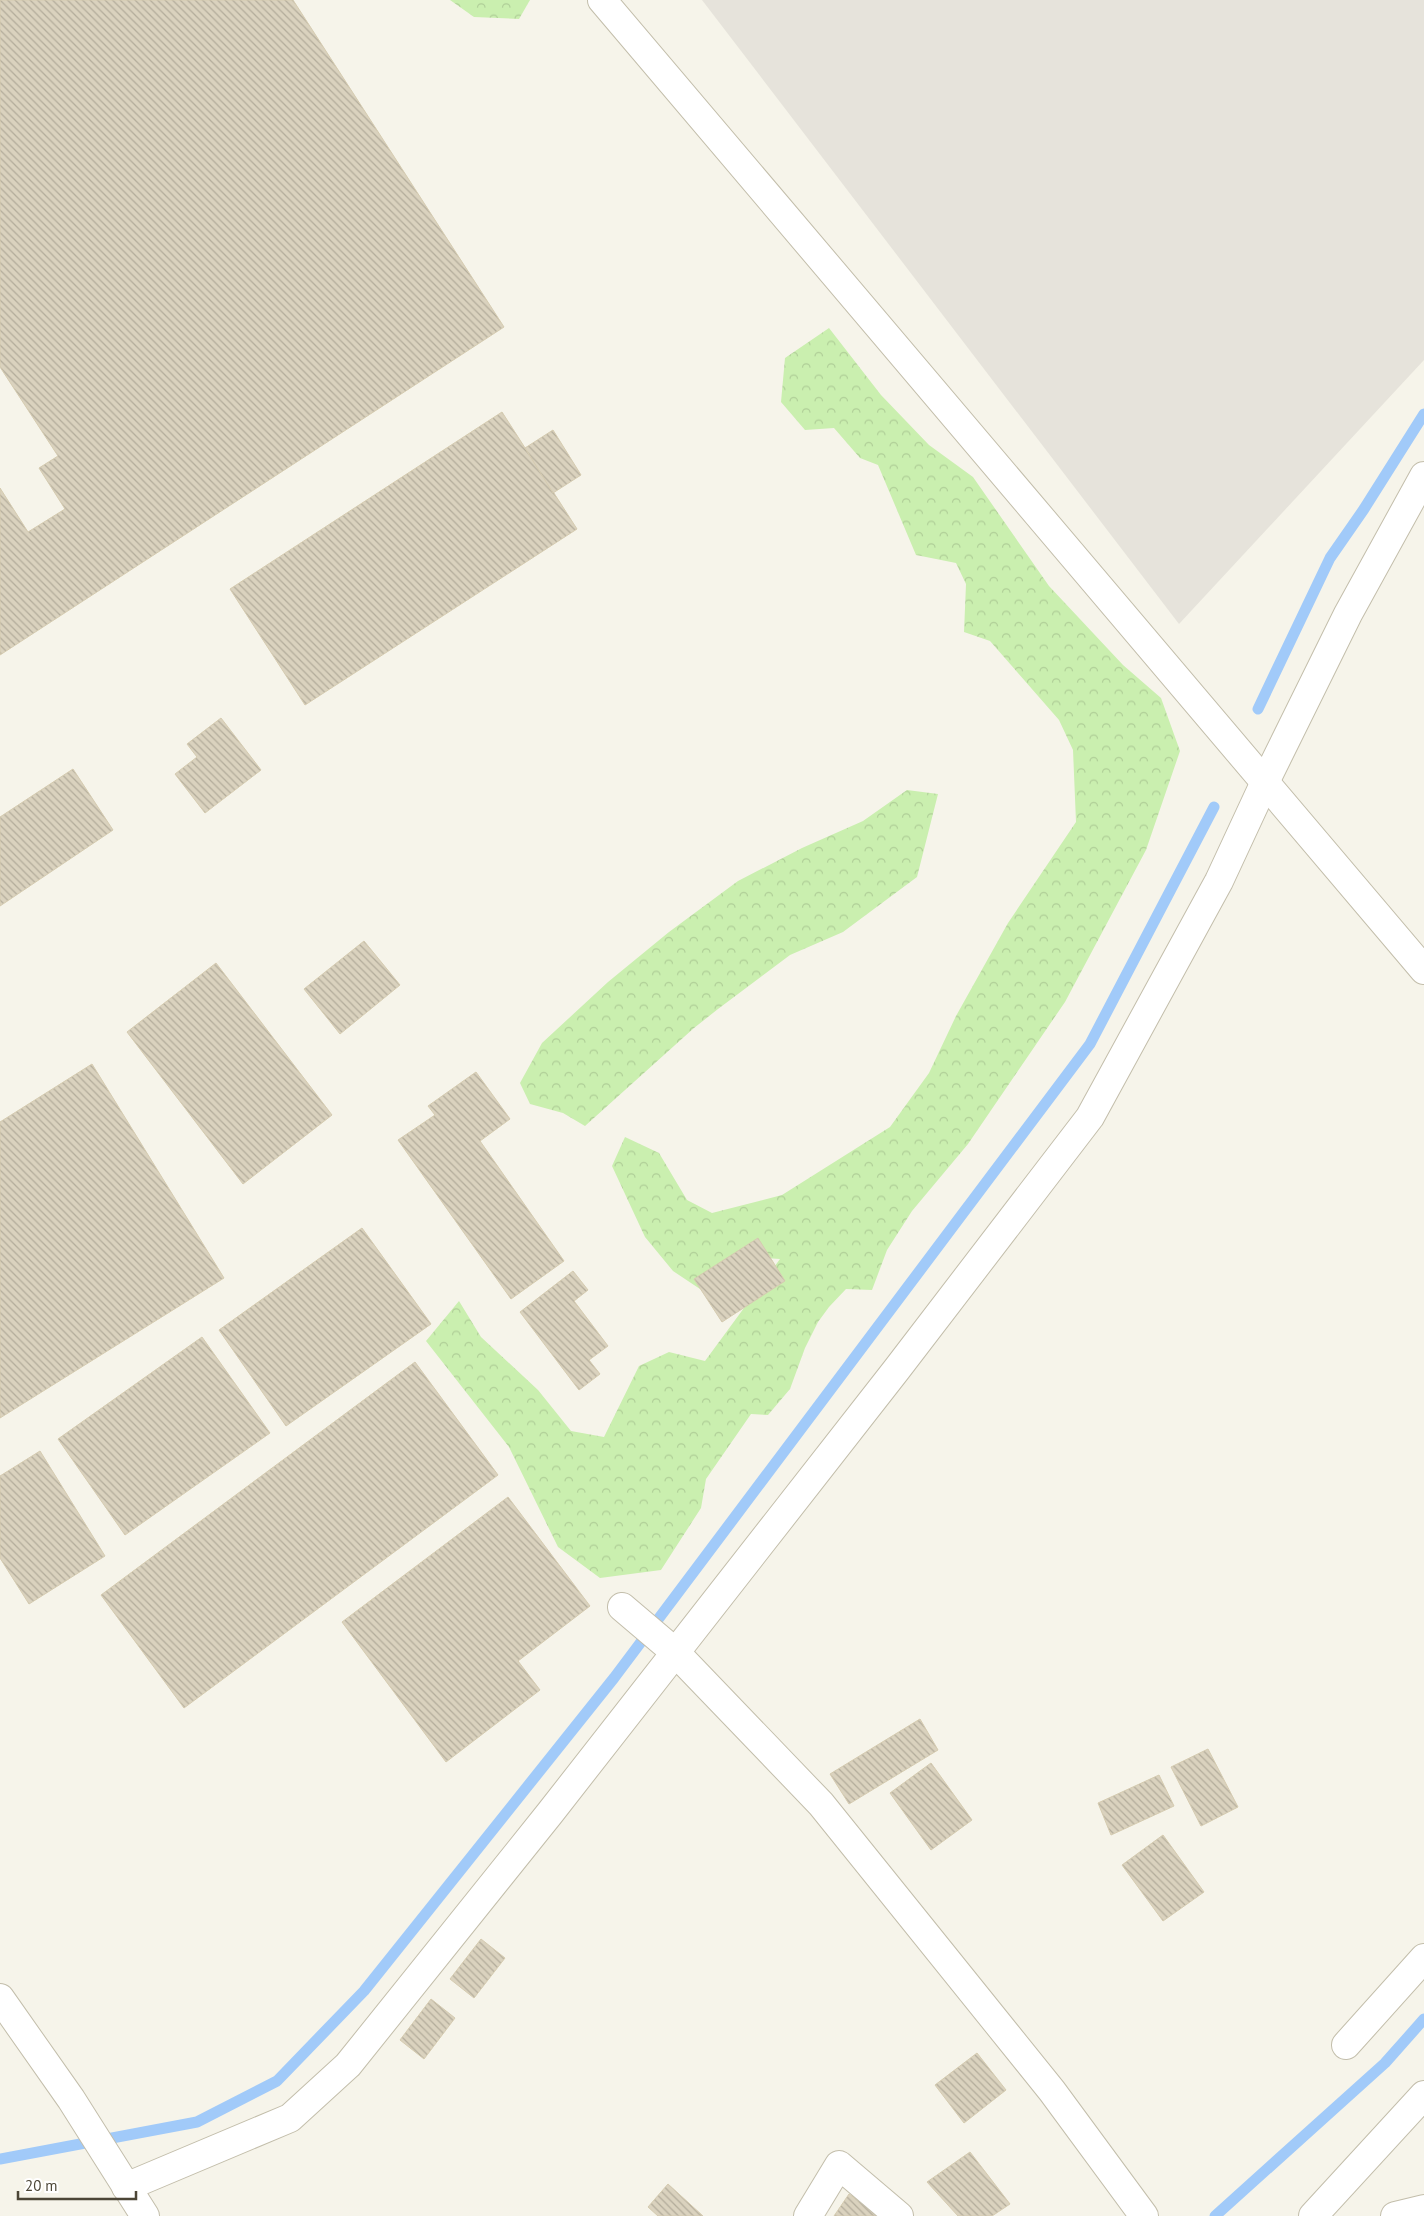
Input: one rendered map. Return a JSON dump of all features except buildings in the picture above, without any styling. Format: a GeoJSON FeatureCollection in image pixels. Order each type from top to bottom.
{"type":"FeatureCollection","features":[{"type":"Feature","properties":{"kind":"street"},"geometry":{"type":"LineString","coordinates":[[602,0],[1424,970]]}},
{"type":"Feature","properties":{"kind":"street"},"geometry":{"type":"LineString","coordinates":[[119,2176],[290,2118],[348,2065],[550,1813],[673,1650],[897,1369],[1090,1117],[1219,881],[1265,782],[1348,614],[1424,476]]}},
{"type":"Feature","properties":{"kind":"street"},"geometry":{"type":"LineString","coordinates":[[626,1610],[673,1650],[821,1804],[1052,2091],[1144,2216]]}},
{"type":"Feature","properties":{"kind":"street"},"geometry":{"type":"LineString","coordinates":[[1346,2045],[1424,1958]]}},
{"type":"Feature","properties":{"kind":"street"},"geometry":{"type":"LineString","coordinates":[[0,1998],[82,2118],[145,2216]]}},
{"type":"Feature","properties":{"kind":"street"},"geometry":{"type":"LineString","coordinates":[[1317,2215],[1424,2095]]}},
{"type":"Feature","properties":{"kind":"street"},"geometry":{"type":"LineString","coordinates":[[808,2216],[839,2164],[899,2216]]}},
{"type":"Feature","properties":{"kind":"street"},"geometry":{"type":"LineString","coordinates":[[1395,2216],[1424,2209]]}},
{"type":"Feature","properties":{"kind":"shaded area"},"geometry":{"type":"Polygon","coordinates":[[[702,0],[1424,0],[1424,360],[1179,624],[702,0]]]}},
{"type":"Feature","properties":{"kind":"green space"},"geometry":{"type":"Polygon","coordinates":[[[450,0],[530,0],[519,19],[474,17],[450,0]]]}},
{"type":"Feature","properties":{"kind":"green space"},"geometry":{"type":"Polygon","coordinates":[[[829,328],[881,395],[929,445],[973,477],[1049,586],[1123,665],[1161,698],[1180,751],[1146,850],[1065,1002],[968,1144],[912,1211],[887,1250],[872,1290],[846,1289],[829,1307],[818,1322],[805,1348],[790,1389],[768,1415],[751,1414],[706,1479],[701,1508],[661,1570],[600,1578],[558,1547],[509,1447],[426,1341],[459,1301],[481,1337],[538,1390],[571,1431],[604,1437],[639,1366],[669,1352],[705,1361],[780,1259],[739,1256],[700,1289],[673,1271],[645,1237],[612,1166],[625,1137],[659,1153],[687,1200],[712,1213],[782,1195],[890,1127],[929,1073],[956,1016],[1008,923],[1076,822],[1073,750],[1059,720],[990,641],[964,632],[966,584],[956,563],[916,555],[878,465],[860,458],[834,428],[805,430],[781,402],[785,358],[829,328]]]}},
{"type":"Feature","properties":{"kind":"green space"},"geometry":{"type":"Polygon","coordinates":[[[907,790],[938,794],[917,877],[843,932],[790,955],[718,1009],[694,1028],[585,1126],[563,1113],[530,1104],[520,1083],[542,1043],[608,982],[669,932],[738,881],[802,848],[863,821],[907,790]]]}},
{"type":"Feature","properties":{"kind":"waterway"},"geometry":{"type":"LineString","coordinates":[[1258,709],[1330,558],[1364,509],[1424,414]]}},
{"type":"Feature","properties":{"kind":"waterway"},"geometry":{"type":"LineString","coordinates":[[0,2159],[197,2122],[277,2081],[364,1991],[614,1678],[1090,1044],[1214,807]]}},
{"type":"Feature","properties":{"kind":"waterway"},"geometry":{"type":"LineString","coordinates":[[1215,2216],[1385,2063],[1424,2019]]}}]}
